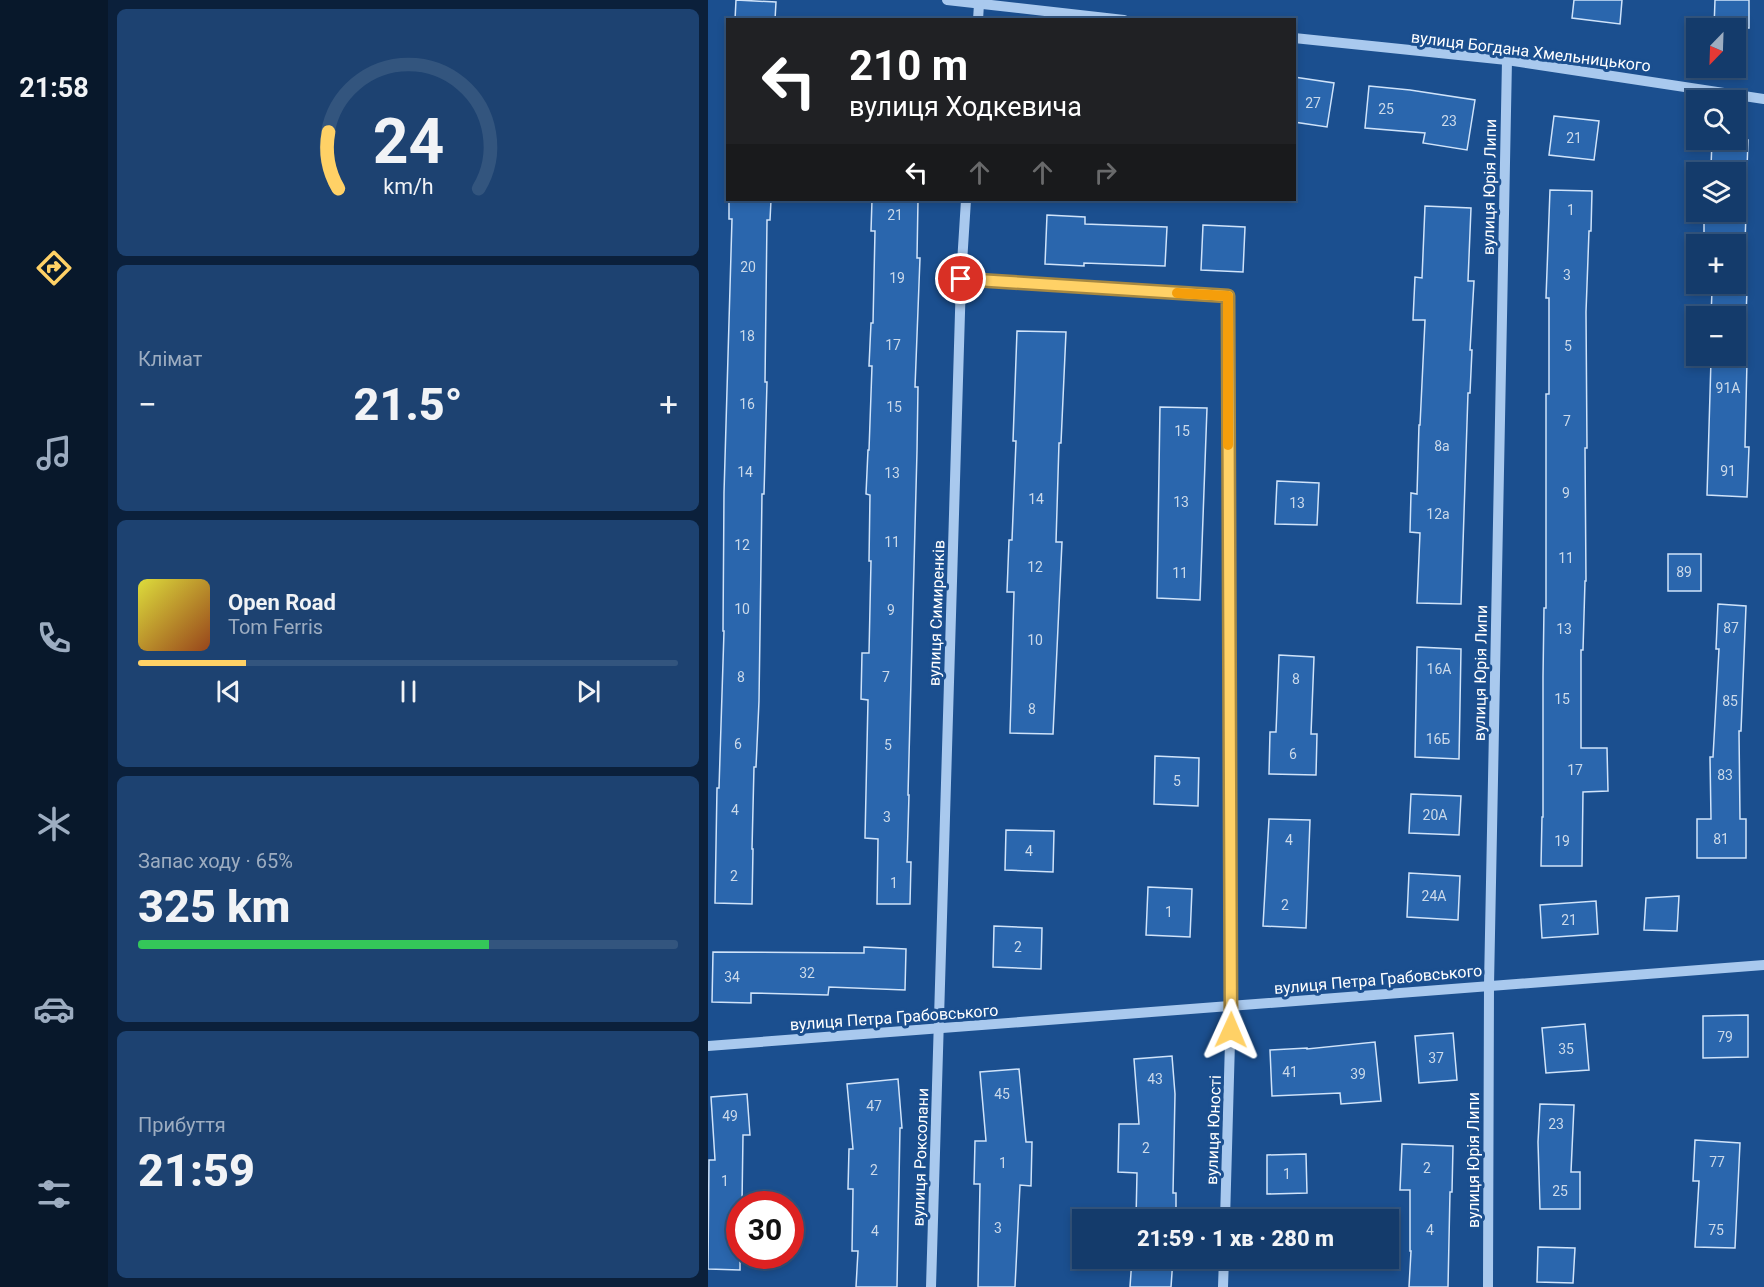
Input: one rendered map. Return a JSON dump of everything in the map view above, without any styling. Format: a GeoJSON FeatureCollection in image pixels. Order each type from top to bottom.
{"type":"FeatureCollection","features":[{"type":"Feature","properties":{"kind":"street"},"geometry":{"type":"LineString","coordinates":[[947,0],[1106,18]]}},
{"type":"Feature","properties":{"kind":"street"},"geometry":{"type":"LineString","coordinates":[[978,18],[979,4]]}},
{"type":"Feature","properties":{"kind":"street","name":"вулиця Богдана Хмельницького"},"geometry":{"type":"LineString","coordinates":[[1296,38],[1507,60],[1764,99]]}},
{"type":"Feature","properties":{"kind":"street","name":"вулиця Юрія Липи"},"geometry":{"type":"LineString","coordinates":[[1488,1287],[1489,985],[1507,60]]}},
{"type":"Feature","properties":{"kind":"street","name":"вулиця Симиренків"},"geometry":{"type":"LineString","coordinates":[[939,1028],[961,279],[966,201]]}},
{"type":"Feature","properties":{"kind":"street","name":"вулиця Юності"},"geometry":{"type":"LineString","coordinates":[[961,279],[1228,296],[1231,1006],[1225,1209]]}},
{"type":"Feature","properties":{"kind":"street","name":"вулиця Петра Грабовського"},"geometry":{"type":"LineString","coordinates":[[708,1046],[1764,965]]}},
{"type":"Feature","properties":{"kind":"street","name":"вулиця Роксолани"},"geometry":{"type":"LineString","coordinates":[[931,1287],[939,1028]]}},
{"type":"Feature","properties":{"kind":"street"},"geometry":{"type":"LineString","coordinates":[[1223,1287],[1224,1269]]}},
{"type":"Feature","properties":{"kind":"building"},"geometry":{"type":"Polygon","coordinates":[[[736,0],[776,2],[775,18],[735,18],[736,0]]]}},
{"type":"Feature","properties":{"kind":"building"},"geometry":{"type":"Polygon","coordinates":[[[1574,0],[1622,0],[1620,24],[1572,18],[1574,0]]]}},
{"type":"Feature","properties":{"kind":"building"},"geometry":{"type":"Polygon","coordinates":[[[1715,0],[1749,0],[1749,28],[1746,28],[1746,18],[1714,18],[1715,0]]]}},
{"type":"Feature","properties":{"kind":"building"},"geometry":{"type":"Polygon","coordinates":[[[1296,77],[1334,83],[1327,127],[1296,122],[1296,77]]]}},
{"type":"Feature","properties":{"kind":"building"},"geometry":{"type":"Polygon","coordinates":[[[1369,86],[1475,100],[1467,150],[1423,143],[1425,133],[1365,128],[1369,86]]]}},
{"type":"Feature","properties":{"kind":"building"},"geometry":{"type":"Polygon","coordinates":[[[1554,116],[1599,121],[1594,160],[1549,155],[1554,116]]]}},
{"type":"Feature","properties":{"kind":"building"},"geometry":{"type":"Polygon","coordinates":[[[1746,140],[1748,140],[1747,169],[1746,162],[1711,162],[1712,150],[1746,150],[1746,140]]]}},
{"type":"Feature","properties":{"kind":"building"},"geometry":{"type":"Polygon","coordinates":[[[1550,190],[1592,191],[1586,312],[1586,581],[1583,650],[1581,650],[1581,748],[1607,748],[1608,791],[1583,792],[1582,866],[1541,866],[1544,608],[1546,608],[1546,394],[1549,394],[1549,298],[1546,298],[1550,190]]]}},
{"type":"Feature","properties":{"kind":"building"},"geometry":{"type":"Polygon","coordinates":[[[729,201],[771,201],[770,220],[767,220],[765,382],[767,382],[764,494],[762,494],[759,701],[756,767],[754,767],[752,904],[715,903],[717,788],[719,788],[724,631],[724,493],[732,219],[729,219],[729,201]]]}},
{"type":"Feature","properties":{"kind":"building"},"geometry":{"type":"Polygon","coordinates":[[[872,201],[918,201],[917,258],[920,258],[915,387],[918,387],[917,451],[907,862],[911,862],[910,904],[877,904],[878,839],[865,838],[868,700],[861,699],[862,653],[869,653],[871,561],[869,561],[870,495],[866,494],[875,231],[871,231],[872,201]]]}},
{"type":"Feature","properties":{"kind":"building"},"geometry":{"type":"Polygon","coordinates":[[[1425,206],[1471,208],[1468,281],[1474,281],[1461,604],[1417,603],[1420,533],[1410,532],[1411,493],[1417,494],[1425,320],[1413,320],[1415,277],[1422,278],[1425,206]]]}},
{"type":"Feature","properties":{"kind":"building"},"geometry":{"type":"Polygon","coordinates":[[[1047,215],[1085,217],[1085,224],[1167,227],[1165,266],[1045,264],[1047,215]]]}},
{"type":"Feature","properties":{"kind":"building"},"geometry":{"type":"Polygon","coordinates":[[[1704,222],[1746,222],[1745,234],[1704,234],[1704,222]]]}},
{"type":"Feature","properties":{"kind":"building"},"geometry":{"type":"Polygon","coordinates":[[[1203,225],[1245,227],[1243,272],[1201,270],[1203,225]]]}},
{"type":"Feature","properties":{"kind":"building"},"geometry":{"type":"Polygon","coordinates":[[[1747,291],[1746,316],[1746,306],[1711,306],[1712,294],[1746,294],[1747,291]]]}},
{"type":"Feature","properties":{"kind":"building"},"geometry":{"type":"Polygon","coordinates":[[[1017,331],[1066,332],[1061,443],[1059,443],[1056,542],[1062,542],[1053,734],[1010,733],[1014,592],[1007,592],[1009,540],[1012,540],[1016,441],[1013,441],[1017,331]]]}},
{"type":"Feature","properties":{"kind":"building"},"geometry":{"type":"Polygon","coordinates":[[[1747,361],[1745,447],[1749,447],[1747,497],[1707,495],[1711,366],[1746,366],[1747,361]]]}},
{"type":"Feature","properties":{"kind":"building"},"geometry":{"type":"Polygon","coordinates":[[[1160,407],[1207,408],[1200,600],[1157,598],[1160,407]]]}},
{"type":"Feature","properties":{"kind":"building"},"geometry":{"type":"Polygon","coordinates":[[[1277,481],[1319,483],[1317,525],[1275,524],[1277,481]]]}},
{"type":"Feature","properties":{"kind":"building"},"geometry":{"type":"Polygon","coordinates":[[[1668,554],[1701,554],[1701,591],[1668,591],[1668,554]]]}},
{"type":"Feature","properties":{"kind":"building"},"geometry":{"type":"Polygon","coordinates":[[[1718,604],[1746,606],[1741,731],[1739,731],[1740,819],[1746,819],[1746,858],[1697,858],[1697,819],[1711,819],[1710,757],[1713,757],[1719,649],[1716,649],[1718,604]]]}},
{"type":"Feature","properties":{"kind":"building"},"geometry":{"type":"Polygon","coordinates":[[[1417,647],[1461,649],[1459,759],[1415,757],[1417,647]]]}},
{"type":"Feature","properties":{"kind":"building"},"geometry":{"type":"Polygon","coordinates":[[[1279,655],[1314,657],[1311,734],[1317,734],[1316,775],[1269,774],[1270,732],[1276,732],[1279,655]]]}},
{"type":"Feature","properties":{"kind":"building"},"geometry":{"type":"Polygon","coordinates":[[[1155,756],[1199,758],[1198,806],[1154,804],[1155,756]]]}},
{"type":"Feature","properties":{"kind":"building"},"geometry":{"type":"Polygon","coordinates":[[[1411,794],[1461,796],[1459,835],[1409,833],[1411,794]]]}},
{"type":"Feature","properties":{"kind":"building"},"geometry":{"type":"Polygon","coordinates":[[[1269,819],[1310,820],[1306,928],[1263,926],[1269,819]]]}},
{"type":"Feature","properties":{"kind":"building"},"geometry":{"type":"Polygon","coordinates":[[[1006,830],[1054,831],[1053,872],[1005,870],[1006,830]]]}},
{"type":"Feature","properties":{"kind":"building"},"geometry":{"type":"Polygon","coordinates":[[[1409,873],[1460,876],[1458,920],[1407,917],[1409,873]]]}},
{"type":"Feature","properties":{"kind":"building"},"geometry":{"type":"Polygon","coordinates":[[[1148,887],[1192,889],[1190,937],[1146,935],[1148,887]]]}},
{"type":"Feature","properties":{"kind":"building"},"geometry":{"type":"Polygon","coordinates":[[[1679,896],[1677,931],[1644,930],[1646,898],[1679,896]]]}},
{"type":"Feature","properties":{"kind":"building"},"geometry":{"type":"Polygon","coordinates":[[[1596,901],[1598,934],[1542,938],[1540,905],[1596,901]]]}},
{"type":"Feature","properties":{"kind":"building"},"geometry":{"type":"Polygon","coordinates":[[[994,926],[1042,928],[1041,969],[993,967],[994,926]]]}},
{"type":"Feature","properties":{"kind":"building"},"geometry":{"type":"Polygon","coordinates":[[[864,947],[906,949],[905,990],[829,987],[828,995],[751,993],[751,1003],[712,1002],[713,952],[864,953],[864,947]]]}},
{"type":"Feature","properties":{"kind":"building"},"geometry":{"type":"Polygon","coordinates":[[[1748,1015],[1748,1057],[1703,1058],[1703,1016],[1748,1015]]]}},
{"type":"Feature","properties":{"kind":"building"},"geometry":{"type":"Polygon","coordinates":[[[1585,1024],[1589,1070],[1546,1073],[1542,1028],[1585,1024]]]}},
{"type":"Feature","properties":{"kind":"building"},"geometry":{"type":"Polygon","coordinates":[[[1453,1033],[1457,1080],[1419,1083],[1415,1036],[1453,1033]]]}},
{"type":"Feature","properties":{"kind":"building"},"geometry":{"type":"Polygon","coordinates":[[[1375,1042],[1381,1101],[1341,1104],[1340,1093],[1272,1096],[1270,1050],[1307,1049],[1375,1042]]]}},
{"type":"Feature","properties":{"kind":"building"},"geometry":{"type":"Polygon","coordinates":[[[1172,1056],[1175,1094],[1173,1193],[1176,1193],[1176,1209],[1136,1209],[1137,1173],[1118,1172],[1119,1124],[1139,1124],[1134,1059],[1172,1056]]]}},
{"type":"Feature","properties":{"kind":"building"},"geometry":{"type":"Polygon","coordinates":[[[1019,1069],[1026,1142],[1032,1142],[1031,1186],[1020,1185],[1015,1287],[978,1287],[980,1184],[974,1184],[975,1141],[986,1141],[980,1072],[1019,1069]]]}},
{"type":"Feature","properties":{"kind":"building"},"geometry":{"type":"Polygon","coordinates":[[[898,1079],[902,1128],[900,1128],[897,1287],[856,1287],[858,1251],[852,1251],[853,1189],[848,1189],[849,1149],[853,1149],[847,1084],[898,1079]]]}},
{"type":"Feature","properties":{"kind":"building"},"geometry":{"type":"Polygon","coordinates":[[[747,1094],[750,1135],[743,1135],[742,1191],[726,1191],[726,1269],[740,1270],[708,1269],[709,1160],[715,1160],[711,1097],[747,1094]]]}},
{"type":"Feature","properties":{"kind":"building"},"geometry":{"type":"Polygon","coordinates":[[[1540,1104],[1574,1105],[1571,1172],[1580,1172],[1580,1209],[1540,1209],[1538,1142],[1540,1104]]]}},
{"type":"Feature","properties":{"kind":"building"},"geometry":{"type":"Polygon","coordinates":[[[1695,1140],[1740,1143],[1735,1248],[1695,1247],[1699,1181],[1693,1181],[1695,1140]]]}},
{"type":"Feature","properties":{"kind":"building"},"geometry":{"type":"Polygon","coordinates":[[[1402,1144],[1453,1146],[1448,1287],[1409,1287],[1410,1190],[1400,1190],[1402,1144]]]}},
{"type":"Feature","properties":{"kind":"building"},"geometry":{"type":"Polygon","coordinates":[[[1306,1154],[1307,1193],[1267,1194],[1267,1155],[1306,1154]]]}},
{"type":"Feature","properties":{"kind":"building"},"geometry":{"type":"Polygon","coordinates":[[[1538,1247],[1575,1248],[1573,1283],[1537,1282],[1538,1247]]]}},
{"type":"Feature","properties":{"kind":"building"},"geometry":{"type":"Polygon","coordinates":[[[1131,1269],[1172,1269],[1171,1287],[1130,1287],[1131,1269]]]}},
{"type":"Feature","properties":{"kind":"slow traffic"},"geometry":{"type":"LineString","coordinates":[[1177,293],[1228,296],[1228,445]]}},
{"type":"Feature","properties":{"kind":"route"},"geometry":{"type":"LineString","coordinates":[[961,279],[1228,296],[1231,1030]]}}]}
